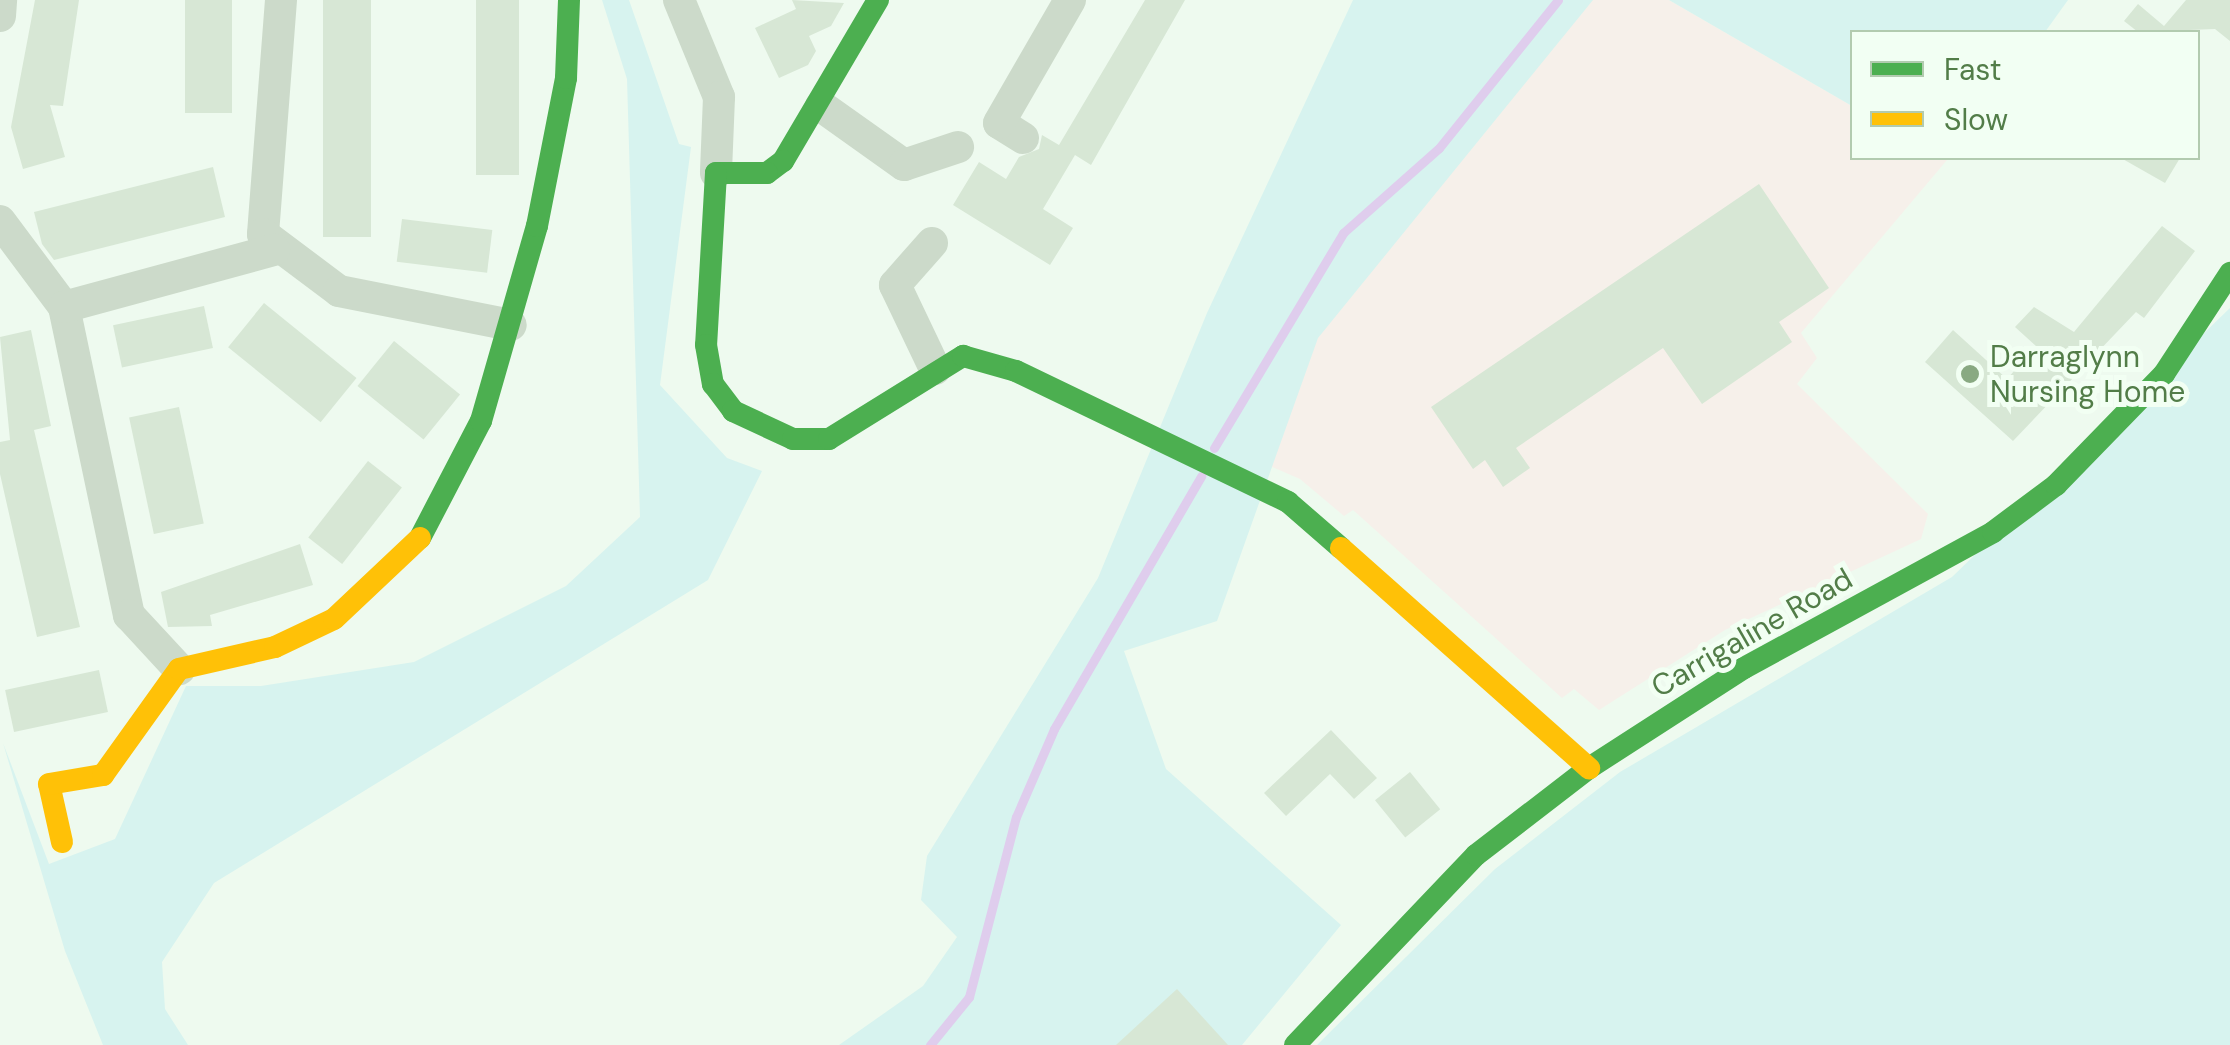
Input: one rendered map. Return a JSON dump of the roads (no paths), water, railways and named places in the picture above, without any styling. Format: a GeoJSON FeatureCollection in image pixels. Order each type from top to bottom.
{"type":"FeatureCollection","features":[{"type":"Feature","properties":{"kind":"street"},"geometry":{"type":"LineString","coordinates":[[0,16],[2,0]]}},
{"type":"Feature","properties":{"kind":"street"},"geometry":{"type":"LineString","coordinates":[[282,0],[260,218],[274,250],[339,291],[511,325]]}},
{"type":"Feature","properties":{"kind":"street"},"geometry":{"type":"LineString","coordinates":[[62,842],[50,784],[103,775],[179,669],[306,634],[365,598],[410,554],[481,421],[511,325],[566,78],[569,0]]}},
{"type":"Feature","properties":{"kind":"street"},"geometry":{"type":"LineString","coordinates":[[679,0],[719,96],[706,345],[713,384],[733,411],[793,439],[828,439],[935,369],[963,356],[1016,371],[1264,488],[1589,768]]}},
{"type":"Feature","properties":{"kind":"street"},"geometry":{"type":"LineString","coordinates":[[716,173],[767,174],[821,106],[878,0]]}},
{"type":"Feature","properties":{"kind":"street"},"geometry":{"type":"LineString","coordinates":[[999,123],[1070,0]]}},
{"type":"Feature","properties":{"kind":"street"},"geometry":{"type":"LineString","coordinates":[[821,106],[904,166],[958,147]]}},
{"type":"Feature","properties":{"kind":"street"},"geometry":{"type":"LineString","coordinates":[[0,221],[64,307],[129,615],[179,669]]}},
{"type":"Feature","properties":{"kind":"street"},"geometry":{"type":"LineString","coordinates":[[932,244],[895,285],[935,369]]}},
{"type":"Feature","properties":{"kind":"street"},"geometry":{"type":"LineString","coordinates":[[64,307],[274,250]]}},
{"type":"Feature","properties":{"kind":"street","name":"Carrigaline Road"},"geometry":{"type":"LineString","coordinates":[[1294,1045],[1476,855],[1589,768],[2025,510],[2164,374],[2230,273]]}},
{"type":"Feature","properties":{"kind":"waterway"},"geometry":{"type":"LineString","coordinates":[[1214,448],[1343,233],[1439,148],[1558,0]]}},
{"type":"Feature","properties":{"kind":"waterway"},"geometry":{"type":"LineString","coordinates":[[930,1045],[969,997],[1016,817],[1054,729],[1201,476]]}},
{"type":"Feature","properties":{"kind":"place","name":"Darraglynn Nursing Home"},"geometry":{"type":"Point","coordinates":[1970,374]}}]}
